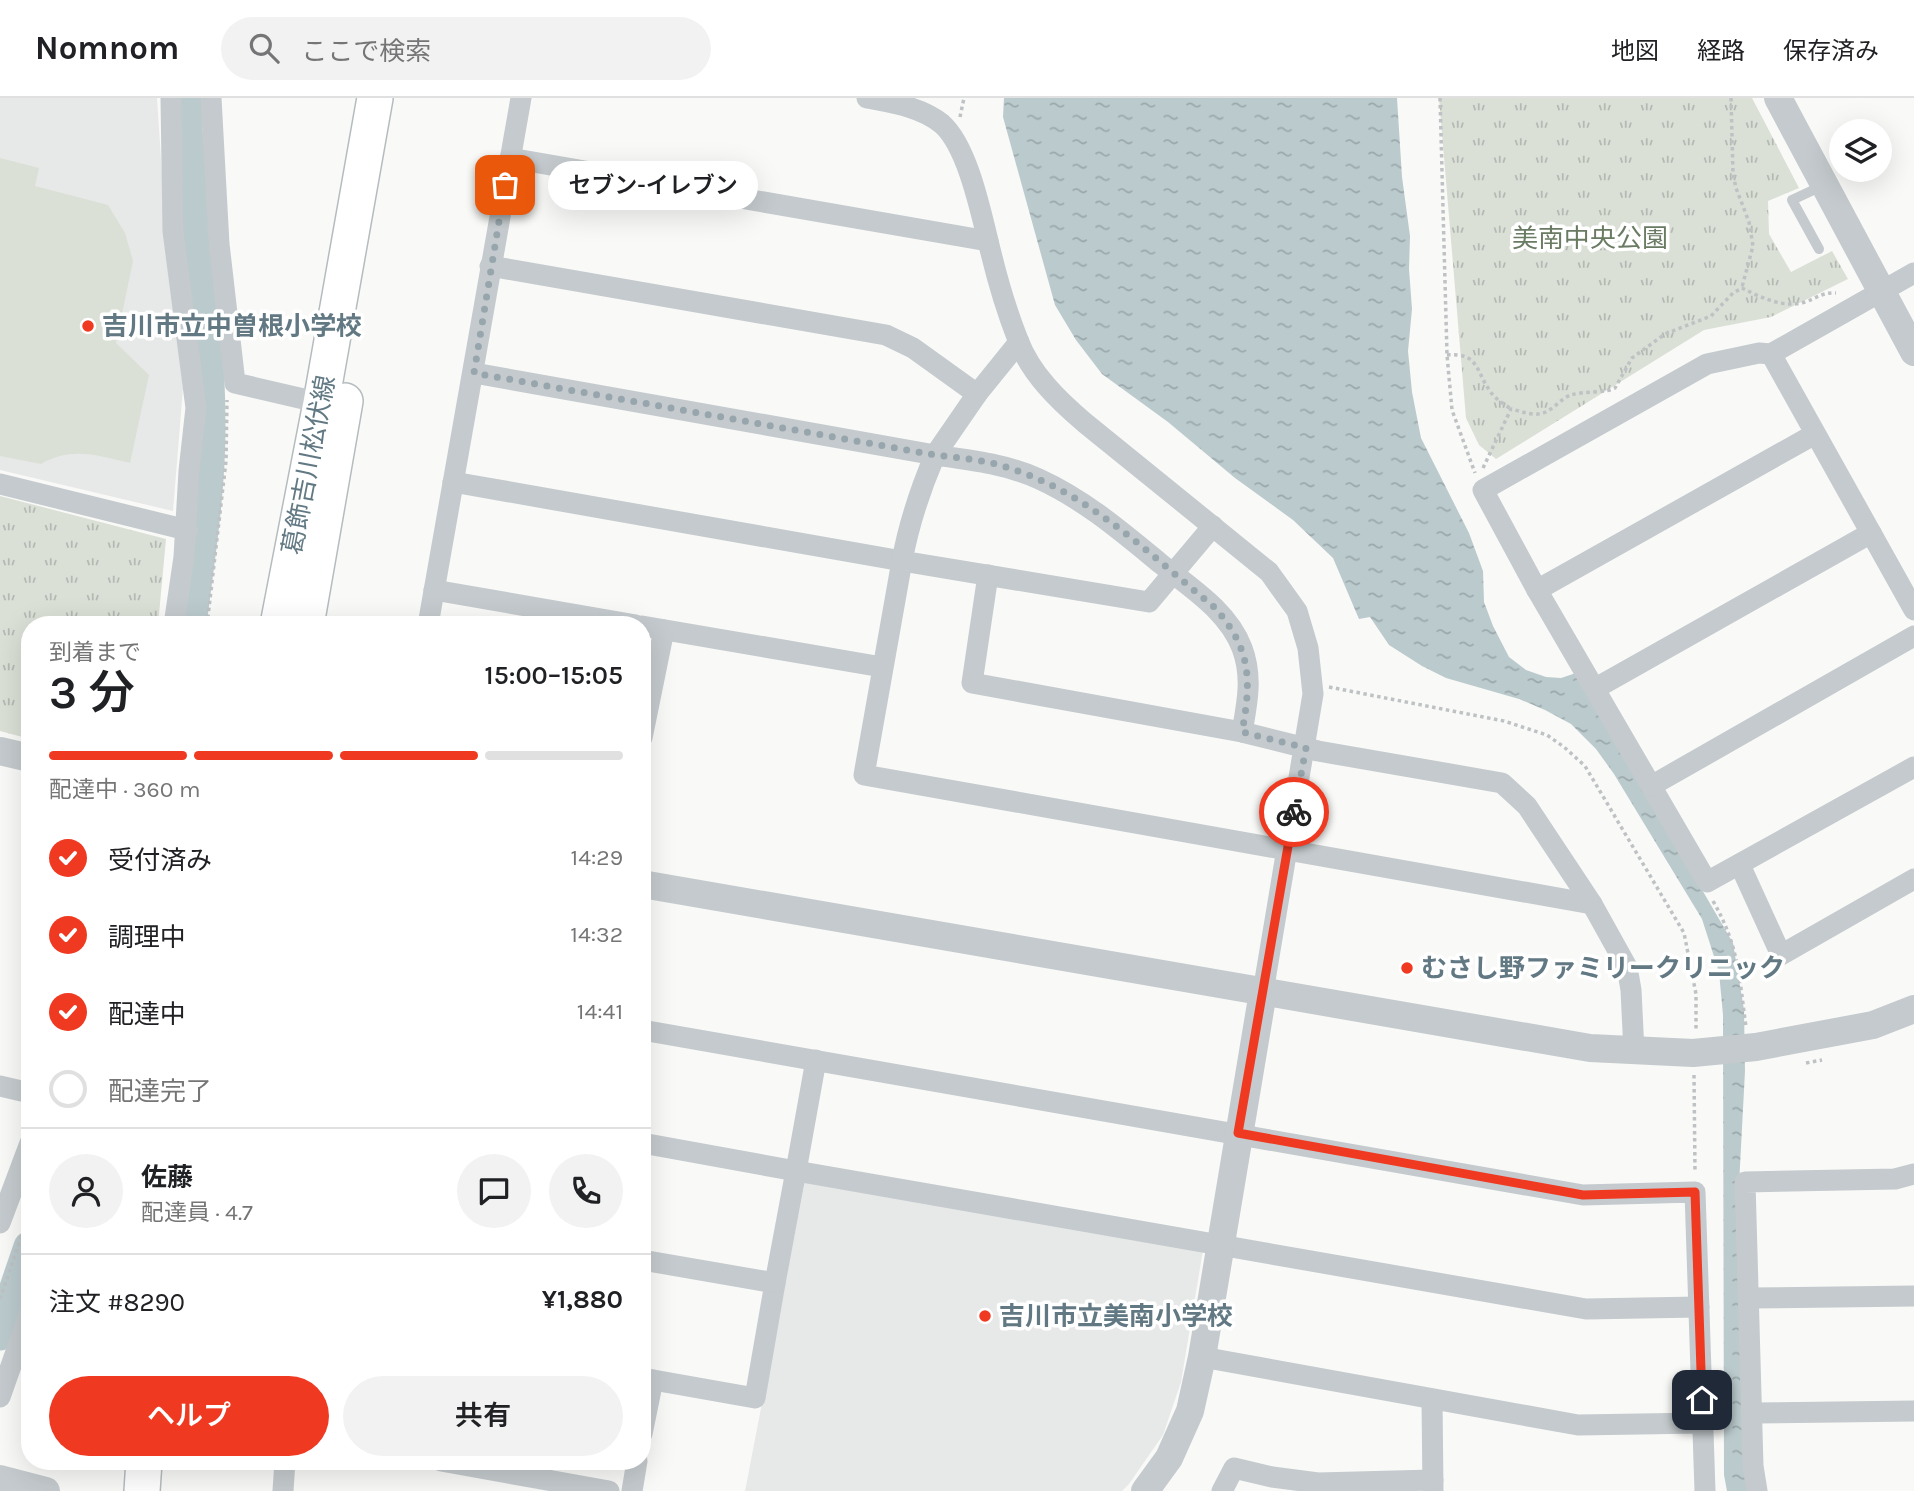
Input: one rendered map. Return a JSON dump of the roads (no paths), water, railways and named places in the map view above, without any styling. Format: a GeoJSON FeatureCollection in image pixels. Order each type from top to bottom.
{"type":"FeatureCollection","features":[{"type":"Feature","properties":{"kind":"main road","name":"葛飾吉川松伏線"},"geometry":{"type":"LineString","coordinates":[[280,616],[375,98]]}},
{"type":"Feature","properties":{"kind":"main road","name":"葛飾吉川松伏線"},"geometry":{"type":"LineString","coordinates":[[308,616],[398,98]]}},
{"type":"Feature","properties":{"kind":"main road"},"geometry":{"type":"LineString","coordinates":[[142,1491],[143,1470]]}},
{"type":"Feature","properties":{"kind":"main road"},"geometry":{"type":"LineString","coordinates":[[165,1491],[166,1470]]}},
{"type":"Feature","properties":{"kind":"street"},"geometry":{"type":"LineString","coordinates":[[172,98],[173,231],[196,408],[189,471],[187,530],[175,616]]}},
{"type":"Feature","properties":{"kind":"street"},"geometry":{"type":"LineString","coordinates":[[211,98],[218,231],[235,383],[321,403]]}},
{"type":"Feature","properties":{"kind":"street"},"geometry":{"type":"LineString","coordinates":[[430,616],[521,98]]}},
{"type":"Feature","properties":{"kind":"street"},"geometry":{"type":"LineString","coordinates":[[867,98],[922,111],[943,125],[968,169],[1018,342],[1037,374],[1061,402],[1269,572],[1297,611],[1308,648],[1313,694],[1306,748],[1238,1133],[1202,1357],[1190,1412],[1169,1458],[1145,1491]]}},
{"type":"Feature","properties":{"kind":"street"},"geometry":{"type":"LineString","coordinates":[[1778,98],[1914,352]]}},
{"type":"Feature","properties":{"kind":"street"},"geometry":{"type":"LineString","coordinates":[[510,158],[988,241]]}},
{"type":"Feature","properties":{"kind":"street"},"geometry":{"type":"LineString","coordinates":[[491,266],[886,335],[913,348],[977,394]]}},
{"type":"Feature","properties":{"kind":"street"},"geometry":{"type":"LineString","coordinates":[[1914,273],[1771,354],[1759,352],[1707,364],[1483,490],[1537,590],[1707,882],[1914,767]]}},
{"type":"Feature","properties":{"kind":"street"},"geometry":{"type":"LineString","coordinates":[[1018,342],[977,394],[935,455],[920,491],[910,521],[902,561],[864,775],[1592,904]]}},
{"type":"Feature","properties":{"kind":"street"},"geometry":{"type":"LineString","coordinates":[[1771,354],[1914,610]]}},
{"type":"Feature","properties":{"kind":"street"},"geometry":{"type":"LineString","coordinates":[[474,373],[1008,467],[1062,490],[1098,513],[1213,606],[1225,619],[1241,647],[1249,682],[1242,732]]}},
{"type":"Feature","properties":{"kind":"street"},"geometry":{"type":"LineString","coordinates":[[1537,590],[1815,434]]}},
{"type":"Feature","properties":{"kind":"street"},"geometry":{"type":"LineString","coordinates":[[453,482],[1149,602],[1213,526]]}},
{"type":"Feature","properties":{"kind":"street"},"geometry":{"type":"LineString","coordinates":[[0,484],[187,530]]}},
{"type":"Feature","properties":{"kind":"street"},"geometry":{"type":"LineString","coordinates":[[1596,688],[1871,533]]}},
{"type":"Feature","properties":{"kind":"street"},"geometry":{"type":"LineString","coordinates":[[988,575],[972,682],[1242,732],[1306,748],[1502,783],[1527,806],[1592,904],[1627,967],[1634,1052]]}},
{"type":"Feature","properties":{"kind":"street"},"geometry":{"type":"LineString","coordinates":[[434,590],[584,616]]}},
{"type":"Feature","properties":{"kind":"street"},"geometry":{"type":"LineString","coordinates":[[651,628],[883,667]]}},
{"type":"Feature","properties":{"kind":"street"},"geometry":{"type":"LineString","coordinates":[[651,694],[664,630]]}},
{"type":"Feature","properties":{"kind":"street"},"geometry":{"type":"LineString","coordinates":[[1651,786],[1914,636]]}},
{"type":"Feature","properties":{"kind":"street"},"geometry":{"type":"LineString","coordinates":[[0,751],[21,756]]}},
{"type":"Feature","properties":{"kind":"street"},"geometry":{"type":"LineString","coordinates":[[1740,865],[1780,955],[1914,879]]}},
{"type":"Feature","properties":{"kind":"street"},"geometry":{"type":"LineString","coordinates":[[651,886],[1546,1041],[1634,1052],[1873,1025],[1914,1009]]}},
{"type":"Feature","properties":{"kind":"street"},"geometry":{"type":"LineString","coordinates":[[651,1032],[1583,1195],[1695,1192],[1705,1491]]}},
{"type":"Feature","properties":{"kind":"street"},"geometry":{"type":"LineString","coordinates":[[651,1380],[755,1398],[816,1060]]}},
{"type":"Feature","properties":{"kind":"street"},"geometry":{"type":"LineString","coordinates":[[0,1086],[21,1091]]}},
{"type":"Feature","properties":{"kind":"street"},"geometry":{"type":"LineString","coordinates":[[651,1145],[1586,1309],[1699,1307]]}},
{"type":"Feature","properties":{"kind":"street"},"geometry":{"type":"LineString","coordinates":[[0,1223],[21,1167]]}},
{"type":"Feature","properties":{"kind":"street"},"geometry":{"type":"LineString","coordinates":[[1757,1491],[1753,1466],[1745,1182],[1895,1179],[1914,1174]]}},
{"type":"Feature","properties":{"kind":"street"},"geometry":{"type":"LineString","coordinates":[[651,1261],[775,1283]]}},
{"type":"Feature","properties":{"kind":"street"},"geometry":{"type":"LineString","coordinates":[[1750,1298],[1914,1296]]}},
{"type":"Feature","properties":{"kind":"street"},"geometry":{"type":"LineString","coordinates":[[0,1396],[21,1337]]}},
{"type":"Feature","properties":{"kind":"street"},"geometry":{"type":"LineString","coordinates":[[1202,1357],[1578,1424],[1702,1423]]}},
{"type":"Feature","properties":{"kind":"street"},"geometry":{"type":"LineString","coordinates":[[1222,1491],[1234,1468],[1272,1477],[1318,1483],[1433,1486],[1432,1399]]}},
{"type":"Feature","properties":{"kind":"street"},"geometry":{"type":"LineString","coordinates":[[1752,1413],[1914,1411]]}},
{"type":"Feature","properties":{"kind":"street"},"geometry":{"type":"LineString","coordinates":[[284,1491],[285,1470]]}},
{"type":"Feature","properties":{"kind":"street"},"geometry":{"type":"LineString","coordinates":[[491,1470],[609,1491]]}},
{"type":"Feature","properties":{"kind":"street"},"geometry":{"type":"LineString","coordinates":[[632,1491],[636,1470]]}},
{"type":"Feature","properties":{"kind":"street"},"geometry":{"type":"LineString","coordinates":[[11,1484],[46,1491]]}},
{"type":"Feature","properties":{"kind":"lane"},"geometry":{"type":"LineString","coordinates":[[1819,249],[1792,200],[1824,185]]}},
{"type":"Feature","properties":{"kind":"water"},"geometry":{"type":"Polygon","coordinates":[[[1004,98],[1397,98],[1402,177],[1410,236],[1412,309],[1408,351],[1412,392],[1421,438],[1469,533],[1483,571],[1484,602],[1493,626],[1509,657],[1526,670],[1546,677],[1561,678],[1576,673],[1733,943],[1744,1010],[1745,1071],[1737,1223],[1747,1491],[1727,1491],[1724,1475],[1723,1015],[1719,972],[1702,919],[1614,774],[1596,749],[1571,724],[1519,699],[1446,678],[1389,645],[1370,617],[1359,619],[1333,558],[1293,520],[1102,374],[1076,340],[1055,305],[1003,117],[1004,98]]]}},
{"type":"Feature","properties":{"kind":"waterway"},"geometry":{"type":"LineString","coordinates":[[185,98],[204,316],[209,428],[205,502],[191,616]]}},
{"type":"Feature","properties":{"kind":"waterway"},"geometry":{"type":"LineString","coordinates":[[0,1334],[21,1273]]}},
{"type":"Feature","properties":{"kind":"place","name":"セブン-イレブン"},"geometry":{"type":"Point","coordinates":[505,185]}},
{"type":"Feature","properties":{"kind":"place","name":"吉川市立中曽根小学校"},"geometry":{"type":"Point","coordinates":[88,326]}},
{"type":"Feature","properties":{"kind":"place","name":"むさし野ファミリークリニック"},"geometry":{"type":"Point","coordinates":[1407,968]}},
{"type":"Feature","properties":{"kind":"place","name":"吉川市立美南小学校"},"geometry":{"type":"Point","coordinates":[985,1316]}},
{"type":"Feature","properties":{"kind":"park label","name":"美南中央公園"},"geometry":{"type":"Point","coordinates":[1590,238]}}]}
